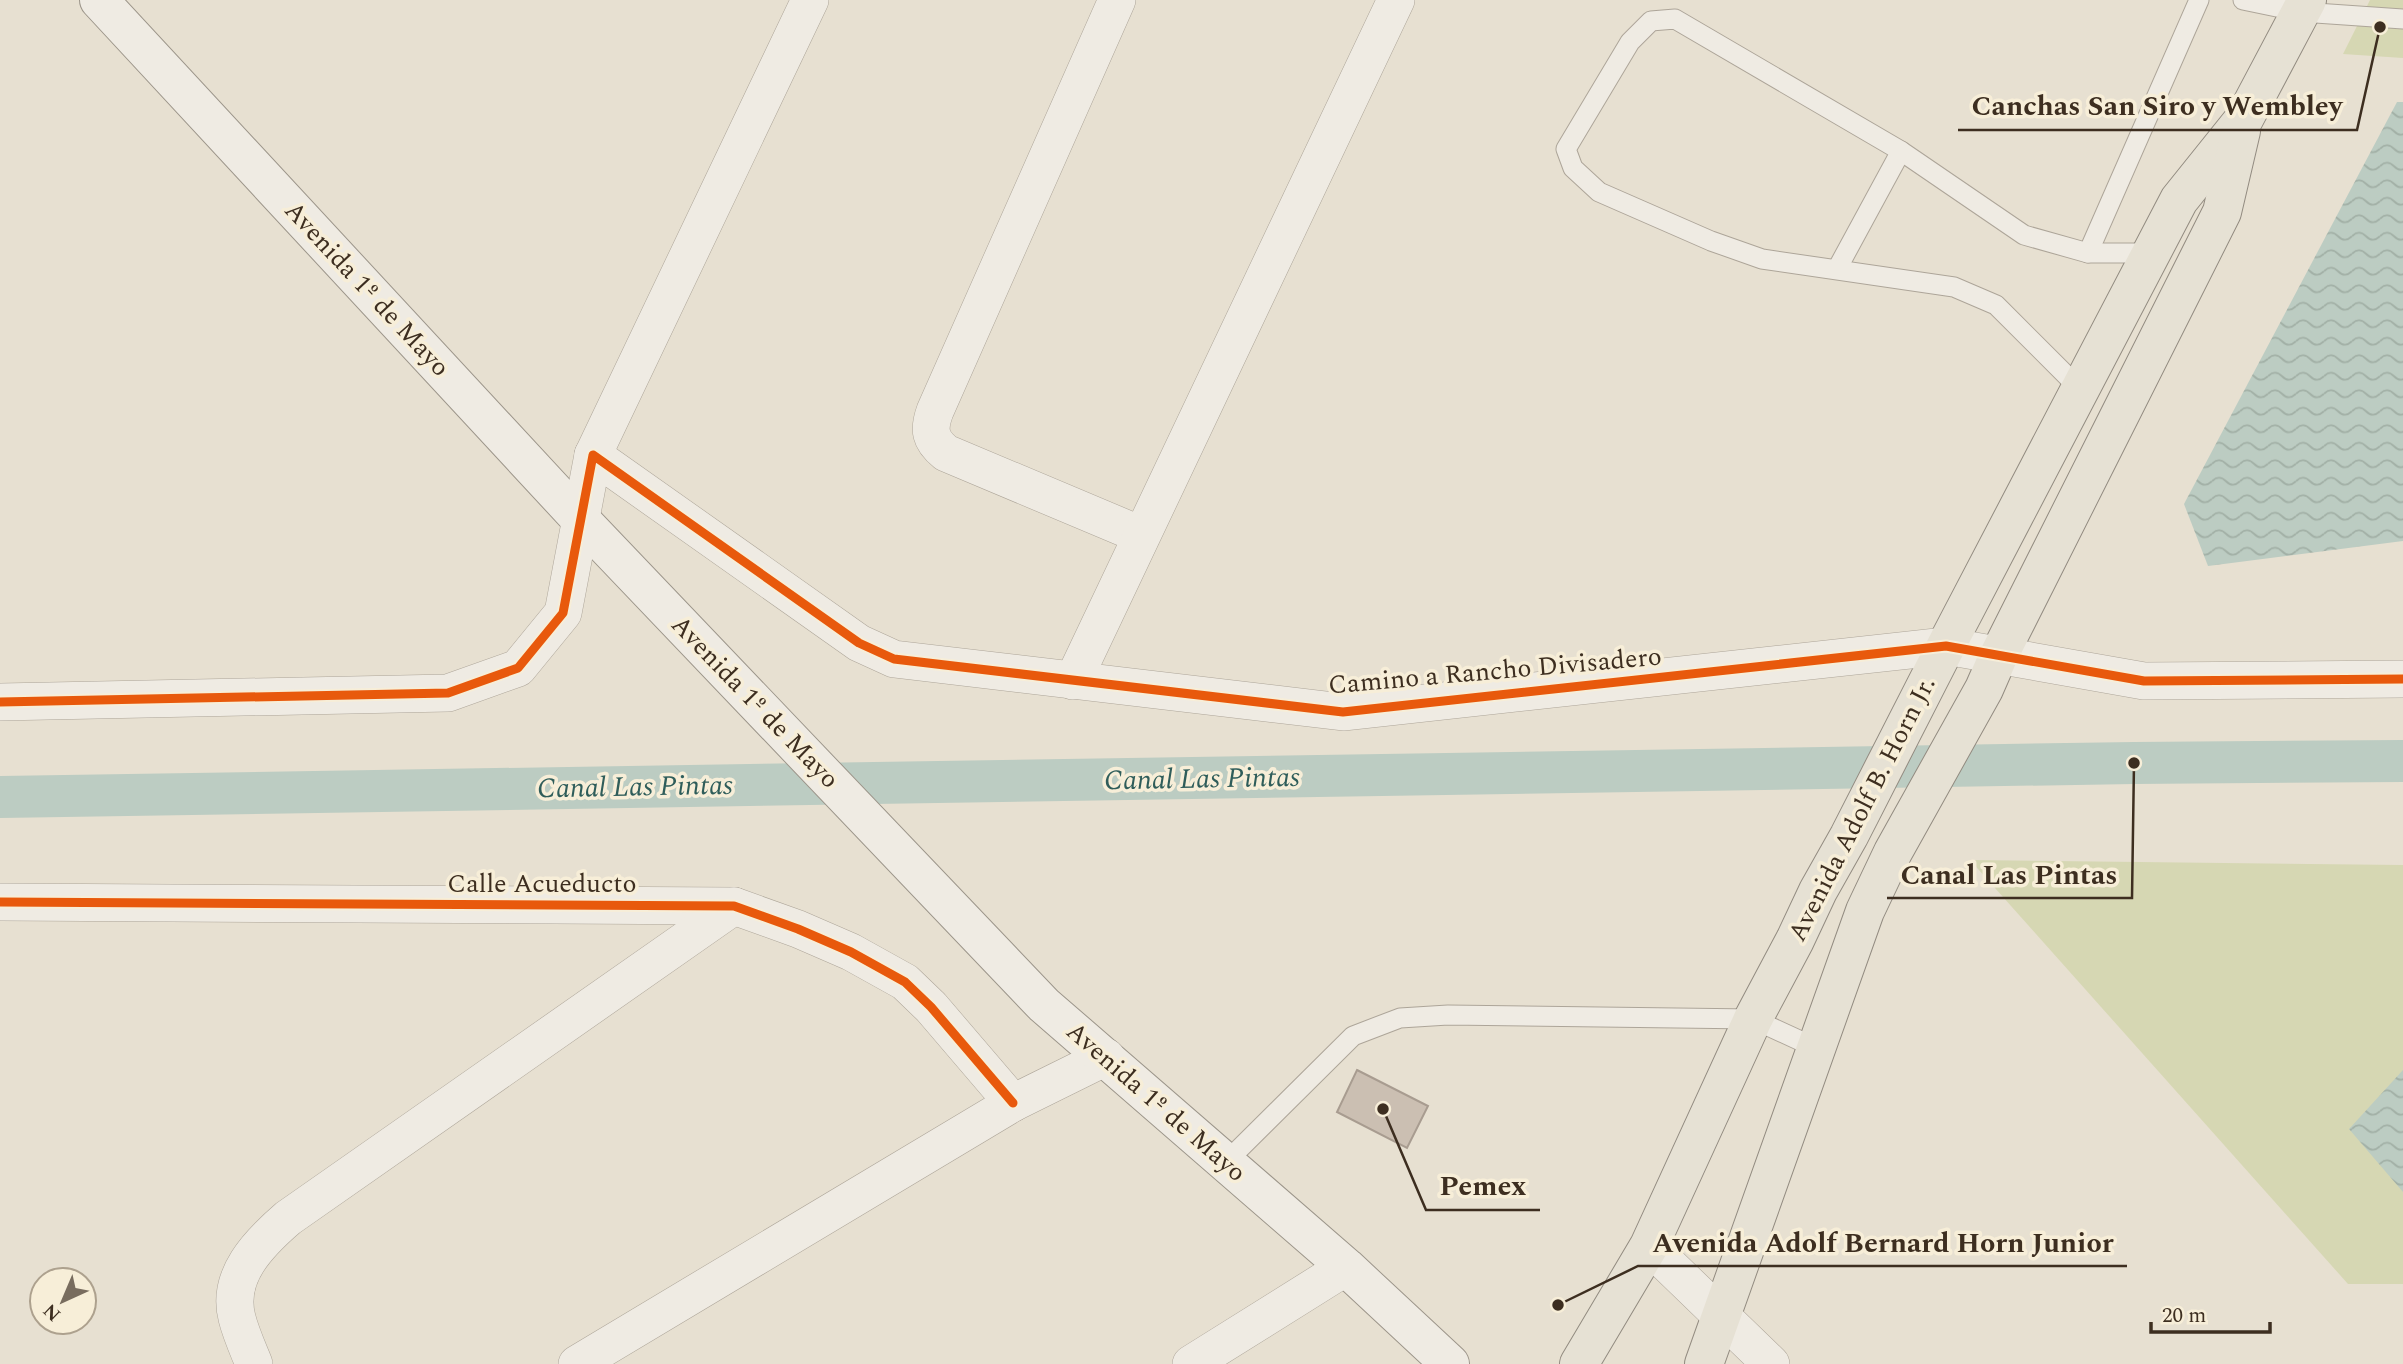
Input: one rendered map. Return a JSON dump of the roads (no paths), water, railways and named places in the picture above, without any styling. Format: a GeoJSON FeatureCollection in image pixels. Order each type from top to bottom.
{"type":"FeatureCollection","features":[{"type":"Feature","properties":{"kind":"main road","name":"Avenida 1º de Mayo"},"geometry":{"type":"LineString","coordinates":[[99,0],[581,520],[1044,1005],[1346,1267],[1442,1361]]}},
{"type":"Feature","properties":{"kind":"main road","name":"Avenida Adolf B. Horn Jr."},"geometry":{"type":"LineString","coordinates":[[1579,1364],[1649,1246],[1754,1018],[1818,891],[2179,200],[2244,119],[2304,6]]}},
{"type":"Feature","properties":{"kind":"main road","name":"Avenida Adolf B. Horn Jr."},"geometry":{"type":"LineString","coordinates":[[1704,1364],[1865,911],[1893,852],[1991,673],[2222,212],[2244,119]]}},
{"type":"Feature","properties":{"kind":"street"},"geometry":{"type":"LineString","coordinates":[[0,702],[448,693],[518,668],[563,612],[593,455],[810,0]]}},
{"type":"Feature","properties":{"kind":"street"},"geometry":{"type":"LineString","coordinates":[[1117,0],[935,411],[930,435],[946,453],[1141,535]]}},
{"type":"Feature","properties":{"kind":"street"},"geometry":{"type":"LineString","coordinates":[[1073,681],[1396,0]]}},
{"type":"Feature","properties":{"kind":"street","name":"Camino a Rancho Divisadero"},"geometry":{"type":"LineString","coordinates":[[593,455],[859,643],[894,659],[1343,712],[1938,661],[1991,673],[2144,681],[2403,679]]}},
{"type":"Feature","properties":{"kind":"street","name":"Calle Acueducto"},"geometry":{"type":"LineString","coordinates":[[0,902],[734,905],[830,943],[905,982],[931,1007],[1013,1103]]}},
{"type":"Feature","properties":{"kind":"street"},"geometry":{"type":"LineString","coordinates":[[254,1364],[236,1316],[236,1295],[239,1275],[262,1240],[288,1218],[734,905]]}},
{"type":"Feature","properties":{"kind":"street"},"geometry":{"type":"LineString","coordinates":[[577,1364],[1013,1103],[1106,1057]]}},
{"type":"Feature","properties":{"kind":"street"},"geometry":{"type":"LineString","coordinates":[[1649,1246],[1771,1364]]}},
{"type":"Feature","properties":{"kind":"street"},"geometry":{"type":"LineString","coordinates":[[1191,1364],[1346,1267]]}},
{"type":"Feature","properties":{"kind":"lane"},"geometry":{"type":"LineString","coordinates":[[2088,253],[2199,0]]}},
{"type":"Feature","properties":{"kind":"lane"},"geometry":{"type":"LineString","coordinates":[[2243,0],[2403,19]]}},
{"type":"Feature","properties":{"kind":"lane"},"geometry":{"type":"LineString","coordinates":[[2080,389],[1996,305],[1954,288],[1762,259],[1711,241],[1599,192],[1573,168],[1566,149],[1630,42],[1651,21],[1675,19],[1901,151],[2024,236],[2088,253],[2151,253]]}},
{"type":"Feature","properties":{"kind":"lane"},"geometry":{"type":"LineString","coordinates":[[1837,269],[1901,151]]}},
{"type":"Feature","properties":{"kind":"lane"},"geometry":{"type":"LineString","coordinates":[[1225,1163],[1353,1036],[1401,1018],[1448,1014],[1754,1018],[1816,1048]]}},
{"type":"Feature","properties":{"kind":"water"},"geometry":{"type":"Polygon","coordinates":[[[2397,102],[2403,102],[2403,541],[2208,566],[2184,504],[2397,102]]]}},
{"type":"Feature","properties":{"kind":"water"},"geometry":{"type":"Polygon","coordinates":[[[2403,1070],[2403,1192],[2349,1129],[2403,1070]]]}},
{"type":"Feature","properties":{"kind":"waterway","name":"Canal Las Pintas"},"geometry":{"type":"LineString","coordinates":[[0,797],[2403,761]]}},
{"type":"Feature","properties":{"kind":"place","name":"Canchas San Siro y Wembley"},"geometry":{"type":"Point","coordinates":[2380,27]}},
{"type":"Feature","properties":{"kind":"place","name":"Canal Las Pintas"},"geometry":{"type":"Point","coordinates":[2134,763]}},
{"type":"Feature","properties":{"kind":"place","name":"Pemex"},"geometry":{"type":"Point","coordinates":[1383,1109]}},
{"type":"Feature","properties":{"kind":"place","name":"Avenida Adolf Bernard Horn Junior"},"geometry":{"type":"Point","coordinates":[1558,1305]}}]}
